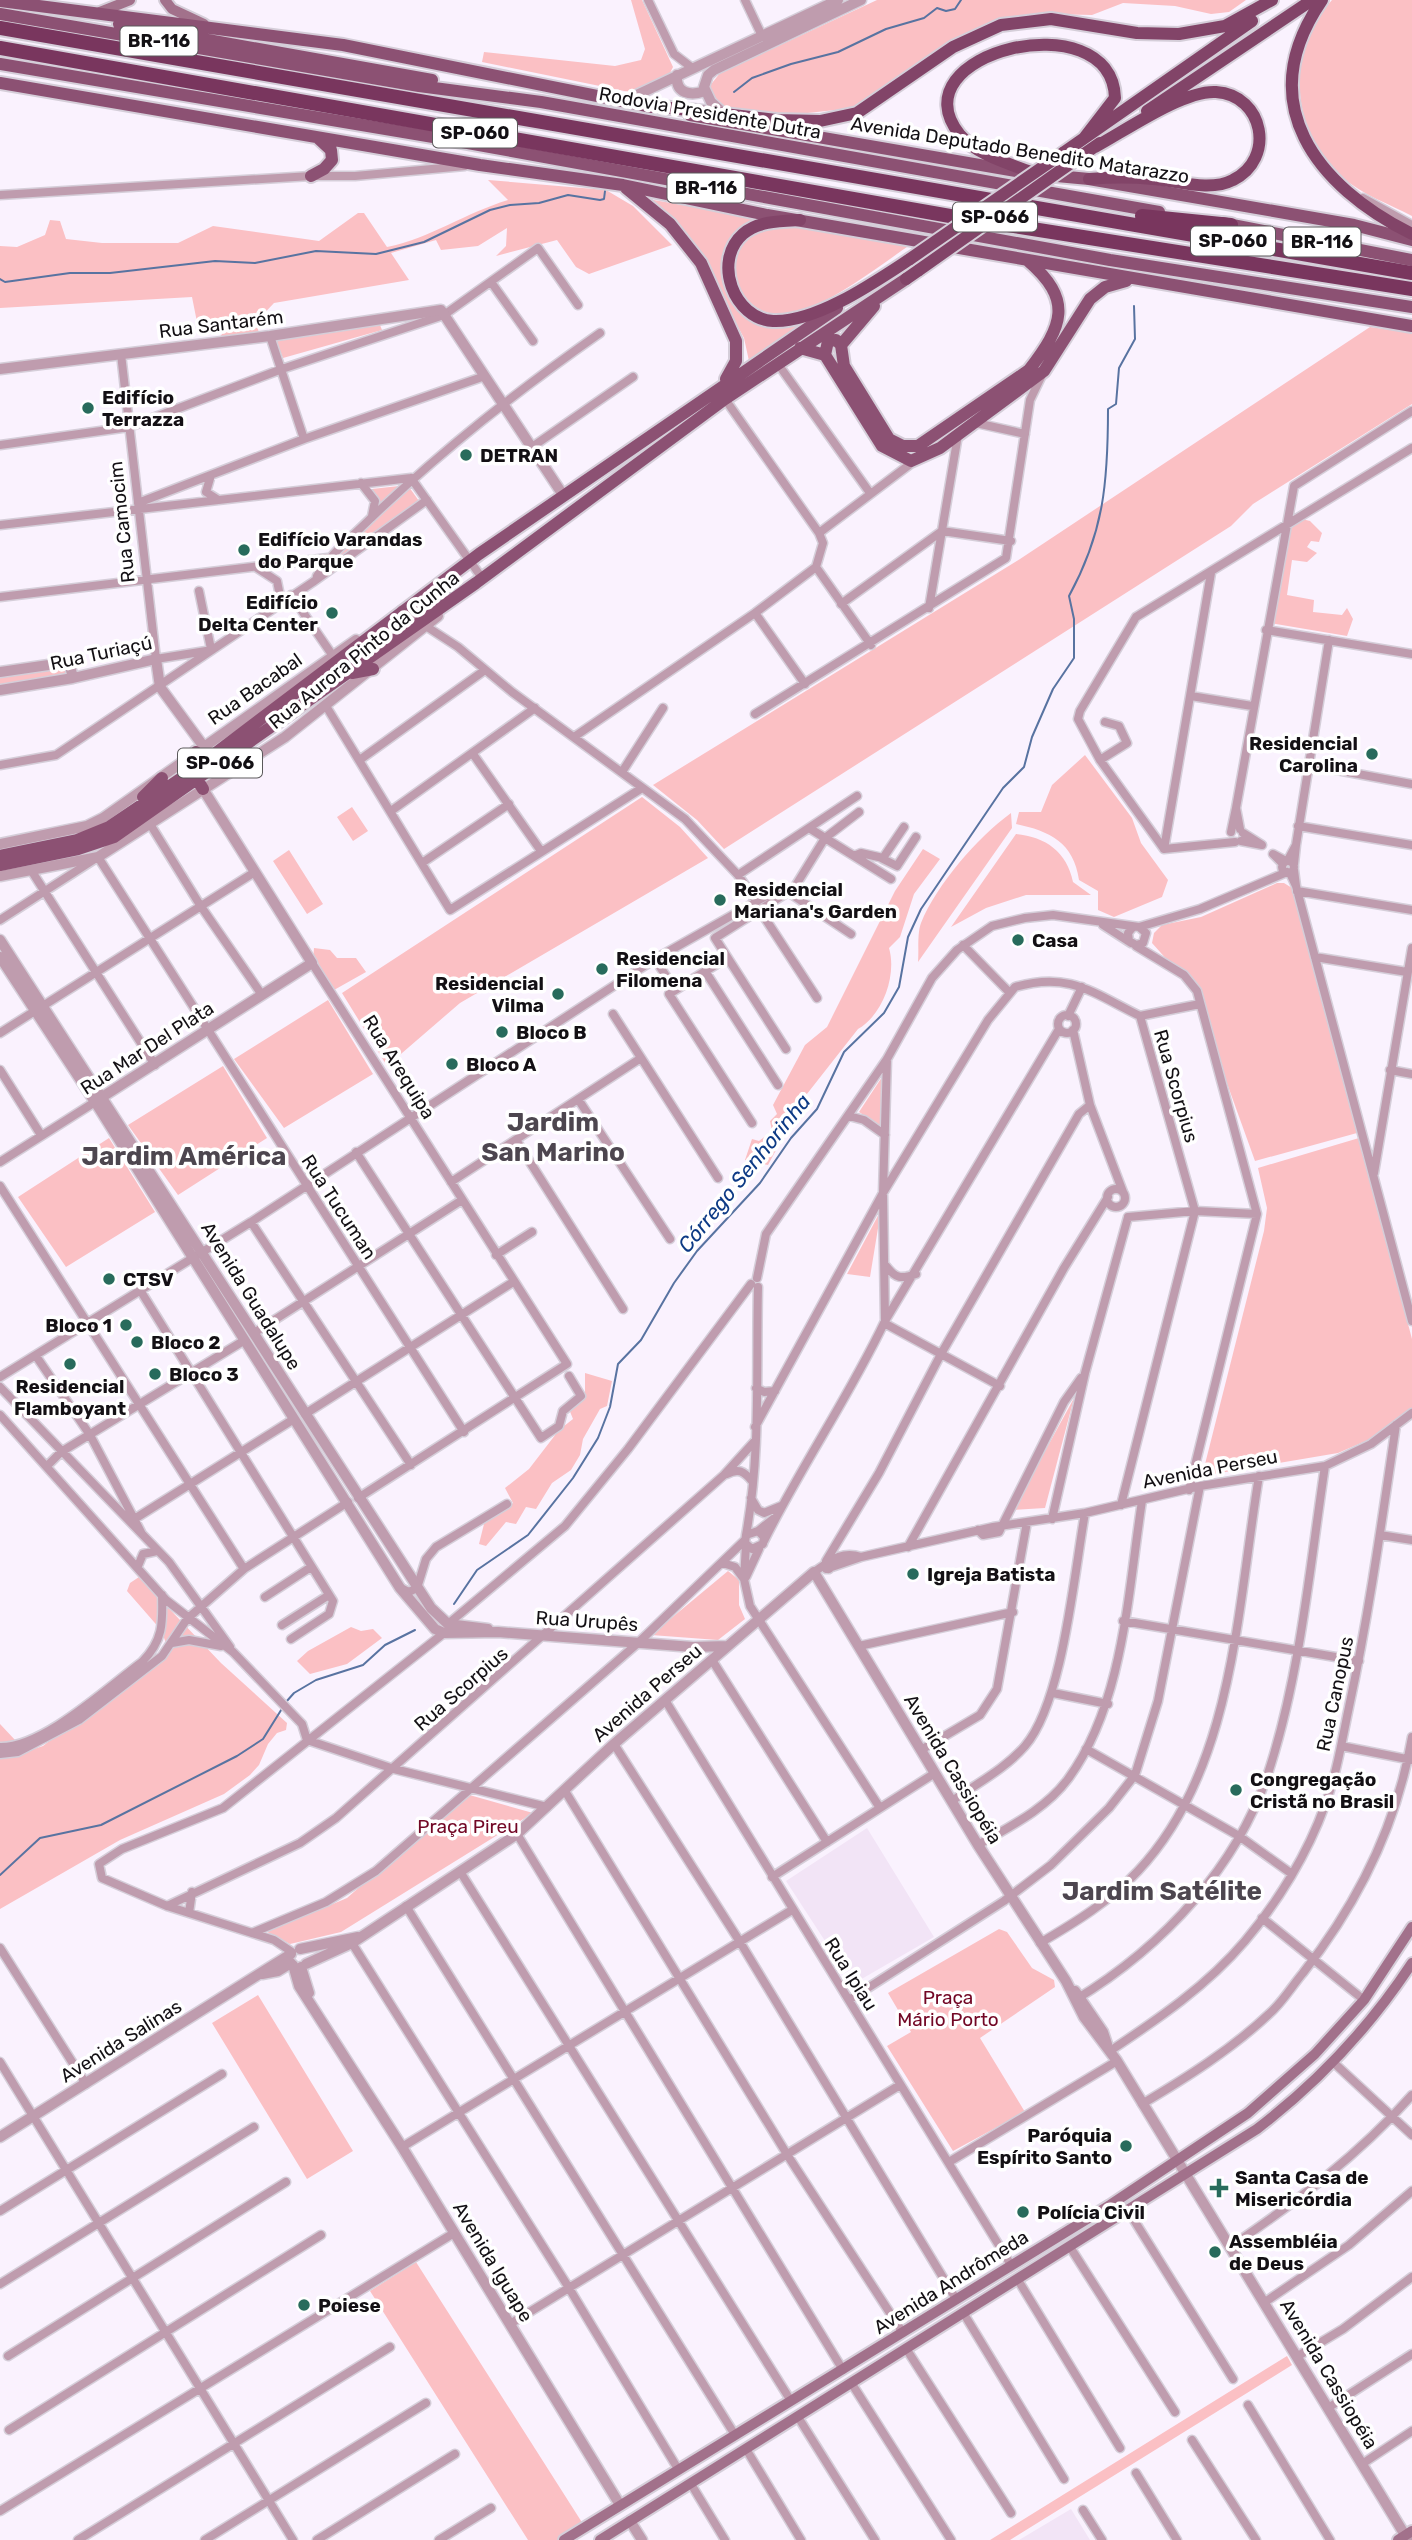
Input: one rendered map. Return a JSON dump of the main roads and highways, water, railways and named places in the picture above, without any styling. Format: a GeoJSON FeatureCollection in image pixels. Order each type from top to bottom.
{"type":"FeatureCollection","features":[{"type":"Feature","properties":{"kind":"highway"},"geometry":{"type":"LineString","coordinates":[[644,105],[776,120],[820,121],[857,113],[953,47],[1001,25],[1051,19],[1136,33],[1179,34],[1225,26],[1272,0]]}},
{"type":"Feature","properties":{"kind":"highway"},"geometry":{"type":"LineString","coordinates":[[1085,137],[1281,0]]}},
{"type":"Feature","properties":{"kind":"highway"},"geometry":{"type":"LineString","coordinates":[[1095,147],[1312,0]]}},
{"type":"Feature","properties":{"kind":"highway"},"geometry":{"type":"LineString","coordinates":[[1322,0],[1309,18],[1294,59],[1291,82],[1294,107],[1308,148],[1330,178],[1367,209],[1412,234]]}},
{"type":"Feature","properties":{"kind":"highway","name":"Rodovia Presidente Dutra"},"geometry":{"type":"LineString","coordinates":[[0,28],[1412,272]]}},
{"type":"Feature","properties":{"kind":"highway"},"geometry":{"type":"LineString","coordinates":[[1036,174],[974,147],[961,136],[951,121],[948,100],[954,79],[967,62],[996,46],[1031,37],[1055,37],[1093,49],[1109,65],[1115,98],[1085,137]]}},
{"type":"Feature","properties":{"kind":"highway","name":"SP-060"},"geometry":{"type":"LineString","coordinates":[[0,48],[937,214],[1412,289]]}},
{"type":"Feature","properties":{"kind":"highway"},"geometry":{"type":"LineString","coordinates":[[1089,179],[1116,177],[1204,186],[1233,181],[1248,167],[1261,138],[1259,122],[1251,110],[1234,96],[1216,92],[1196,94],[1095,147]]}},
{"type":"Feature","properties":{"kind":"highway","name":"SP-066"},"geometry":{"type":"LineString","coordinates":[[866,288],[1085,137]]}},
{"type":"Feature","properties":{"kind":"highway","name":"SP-066"},"geometry":{"type":"LineString","coordinates":[[905,279],[1095,147]]}},
{"type":"Feature","properties":{"kind":"highway"},"geometry":{"type":"LineString","coordinates":[[1055,209],[1231,225]]}},
{"type":"Feature","properties":{"kind":"highway"},"geometry":{"type":"LineString","coordinates":[[800,220],[765,224],[739,237],[730,263],[729,282],[742,305],[763,319],[781,321],[815,311],[866,288]]}},
{"type":"Feature","properties":{"kind":"main road"},"geometry":{"type":"LineString","coordinates":[[89,14],[111,10],[130,0]]}},
{"type":"Feature","properties":{"kind":"main road"},"geometry":{"type":"LineString","coordinates":[[165,0],[179,13],[207,25]]}},
{"type":"Feature","properties":{"kind":"main road","name":"Avenida Deputado Benedito Matarazzo"},"geometry":{"type":"LineString","coordinates":[[0,1],[89,14],[207,25],[343,45],[689,115],[1036,174],[1089,179],[1354,225],[1412,240]]}},
{"type":"Feature","properties":{"kind":"main road"},"geometry":{"type":"LineString","coordinates":[[54,9],[541,102]]}},
{"type":"Feature","properties":{"kind":"main road","name":"Rodovia Presidente Dutra"},"geometry":{"type":"LineString","coordinates":[[0,14],[419,86],[541,102],[1231,225],[1412,260]]}},
{"type":"Feature","properties":{"kind":"main road","name":"BR-116"},"geometry":{"type":"LineString","coordinates":[[0,64],[377,128],[1110,260],[1412,307]]}},
{"type":"Feature","properties":{"kind":"main road"},"geometry":{"type":"LineString","coordinates":[[0,83],[480,165],[623,185],[800,220],[1412,326]]}},
{"type":"Feature","properties":{"kind":"main road"},"geometry":{"type":"LineString","coordinates":[[241,124],[296,123],[377,128]]}},
{"type":"Feature","properties":{"kind":"main road"},"geometry":{"type":"LineString","coordinates":[[311,176],[328,167],[332,160],[331,149],[317,136]]}},
{"type":"Feature","properties":{"kind":"main road"},"geometry":{"type":"LineString","coordinates":[[623,185],[670,224],[701,263],[737,347],[736,361],[723,384]]}},
{"type":"Feature","properties":{"kind":"main road"},"geometry":{"type":"LineString","coordinates":[[825,355],[828,341],[836,340],[841,345],[844,366],[889,439],[904,446],[918,446],[1029,370],[1038,359],[1055,328],[1059,312],[1058,295],[1048,278],[1027,260]]}},
{"type":"Feature","properties":{"kind":"main road"},"geometry":{"type":"LineString","coordinates":[[841,345],[862,317],[905,279]]}},
{"type":"Feature","properties":{"kind":"main road","name":"SP-066"},"geometry":{"type":"LineString","coordinates":[[0,865],[78,849],[114,837],[345,675],[426,624],[479,581],[726,399],[905,279]]}},
{"type":"Feature","properties":{"kind":"main road"},"geometry":{"type":"LineString","coordinates":[[800,348],[825,355],[882,446],[911,461],[940,448],[1044,371],[1090,299],[1117,282],[1140,280]]}},
{"type":"Feature","properties":{"kind":"main road","name":"SP-066"},"geometry":{"type":"LineString","coordinates":[[0,856],[77,840],[109,827],[197,780],[413,602],[723,384],[866,288]]}},
{"type":"Feature","properties":{"kind":"main road"},"geometry":{"type":"LineString","coordinates":[[345,675],[373,669]]}},
{"type":"Feature","properties":{"kind":"main road"},"geometry":{"type":"LineString","coordinates":[[197,780],[200,750]]}},
{"type":"Feature","properties":{"kind":"main road"},"geometry":{"type":"LineString","coordinates":[[109,827],[162,778]]}},
{"type":"Feature","properties":{"kind":"main road","name":"Avenida Andrômeda"},"geometry":{"type":"LineString","coordinates":[[566,2539],[1177,2163],[1248,2113],[1286,2082],[1364,2000],[1409,1939],[1412,1927]]}},
{"type":"Feature","properties":{"kind":"main road","name":"Avenida Andrômeda"},"geometry":{"type":"LineString","coordinates":[[600,2540],[1129,2212],[1257,2129],[1300,2094],[1333,2062],[1372,2018],[1412,1963]]}},
{"type":"Feature","properties":{"kind":"main road"},"geometry":{"type":"LineString","coordinates":[[1286,2082],[1300,2094]]}},
{"type":"Feature","properties":{"kind":"main road"},"geometry":{"type":"LineString","coordinates":[[1248,2113],[1257,2129]]}},
{"type":"Feature","properties":{"kind":"main road"},"geometry":{"type":"LineString","coordinates":[[1110,2204],[1107,2214],[1117,2219]]}},
{"type":"Feature","properties":{"kind":"main road"},"geometry":{"type":"LineString","coordinates":[[1042,2246],[1051,2260]]}},
{"type":"Feature","properties":{"kind":"main road"},"geometry":{"type":"LineString","coordinates":[[928,2317],[937,2331]]}},
{"type":"Feature","properties":{"kind":"main road"},"geometry":{"type":"LineString","coordinates":[[716,2468],[714,2459],[718,2445]]}},
{"type":"Feature","properties":{"kind":"main road"},"geometry":{"type":"LineString","coordinates":[[694,2481],[701,2467],[699,2456]]}},
{"type":"Feature","properties":{"kind":"waterway"},"geometry":{"type":"LineString","coordinates":[[734,92],[752,78],[791,64],[838,52],[886,29],[924,18],[937,8],[946,11],[955,9],[961,0]]}},
{"type":"Feature","properties":{"kind":"waterway"},"geometry":{"type":"LineString","coordinates":[[0,279],[5,282],[70,273],[110,273],[215,261],[255,263],[316,251],[376,254],[424,242],[490,210],[510,205],[539,203],[568,195],[600,200],[604,199],[605,191]]}},
{"type":"Feature","properties":{"kind":"waterway","name":"Córrego Senhorinha"},"geometry":{"type":"LineString","coordinates":[[454,1604],[477,1570],[528,1535],[573,1478],[598,1438],[610,1407],[618,1364],[641,1340],[674,1283],[697,1251],[760,1183],[791,1138],[817,1109],[844,1052],[884,1013],[899,987],[908,937],[921,909],[1003,788],[1024,767],[1032,737],[1053,689],[1074,658],[1074,619],[1069,596],[1090,550],[1102,506],[1107,460],[1108,409],[1116,404],[1119,368],[1135,339],[1134,306]]}},
{"type":"Feature","properties":{"kind":"waterway","name":"Córrego Senhorinha"},"geometry":{"type":"LineString","coordinates":[[286,1702],[294,1693],[316,1680],[363,1665],[385,1645],[415,1630]]}},
{"type":"Feature","properties":{"kind":"waterway","name":"Córrego Senhorinha"},"geometry":{"type":"LineString","coordinates":[[0,1875],[40,1838],[101,1825],[237,1756],[263,1739],[283,1707]]}},
{"type":"Feature","properties":{"kind":"place","name":"Edifício Terrazza"},"geometry":{"type":"Point","coordinates":[88,408]}},
{"type":"Feature","properties":{"kind":"place","name":"DETRAN"},"geometry":{"type":"Point","coordinates":[466,455]}},
{"type":"Feature","properties":{"kind":"place","name":"Edifício Varandas do Parque"},"geometry":{"type":"Point","coordinates":[244,550]}},
{"type":"Feature","properties":{"kind":"place","name":"Edifício Delta Center"},"geometry":{"type":"Point","coordinates":[332,613]}},
{"type":"Feature","properties":{"kind":"place","name":"Residencial Carolina"},"geometry":{"type":"Point","coordinates":[1372,754]}},
{"type":"Feature","properties":{"kind":"place","name":"Residencial Mariana's Garden"},"geometry":{"type":"Point","coordinates":[720,900]}},
{"type":"Feature","properties":{"kind":"place","name":"Casa"},"geometry":{"type":"Point","coordinates":[1018,940]}},
{"type":"Feature","properties":{"kind":"place","name":"Residencial Filomena"},"geometry":{"type":"Point","coordinates":[602,969]}},
{"type":"Feature","properties":{"kind":"place","name":"Residencial Vilma"},"geometry":{"type":"Point","coordinates":[558,994]}},
{"type":"Feature","properties":{"kind":"place","name":"Bloco B"},"geometry":{"type":"Point","coordinates":[502,1032]}},
{"type":"Feature","properties":{"kind":"place","name":"Bloco A"},"geometry":{"type":"Point","coordinates":[452,1064]}},
{"type":"Feature","properties":{"kind":"place","name":"CTSV"},"geometry":{"type":"Point","coordinates":[109,1279]}},
{"type":"Feature","properties":{"kind":"place","name":"Bloco 1"},"geometry":{"type":"Point","coordinates":[126,1325]}},
{"type":"Feature","properties":{"kind":"place","name":"Bloco 2"},"geometry":{"type":"Point","coordinates":[137,1342]}},
{"type":"Feature","properties":{"kind":"place","name":"Residencial Flamboyant"},"geometry":{"type":"Point","coordinates":[70,1364]}},
{"type":"Feature","properties":{"kind":"place","name":"Bloco 3"},"geometry":{"type":"Point","coordinates":[155,1374]}},
{"type":"Feature","properties":{"kind":"place","name":"Igreja Batista"},"geometry":{"type":"Point","coordinates":[913,1574]}},
{"type":"Feature","properties":{"kind":"place","name":"Congregação Cristã no Brasil"},"geometry":{"type":"Point","coordinates":[1236,1790]}},
{"type":"Feature","properties":{"kind":"place","name":"Paróquia Espírito Santo"},"geometry":{"type":"Point","coordinates":[1126,2146]}},
{"type":"Feature","properties":{"kind":"place","name":"Santa Casa de Misericórdia"},"geometry":{"type":"Point","coordinates":[1219,2188]}},
{"type":"Feature","properties":{"kind":"place","name":"Polícia Civil"},"geometry":{"type":"Point","coordinates":[1023,2212]}},
{"type":"Feature","properties":{"kind":"place","name":"Assembléia de Deus"},"geometry":{"type":"Point","coordinates":[1215,2252]}},
{"type":"Feature","properties":{"kind":"place","name":"Poiese"},"geometry":{"type":"Point","coordinates":[304,2305]}},
{"type":"Feature","properties":{"kind":"district","name":"Jardim San Marino"},"geometry":{"type":"Point","coordinates":[553,1137]}},
{"type":"Feature","properties":{"kind":"district","name":"Jardim América"},"geometry":{"type":"Point","coordinates":[184,1156]}},
{"type":"Feature","properties":{"kind":"district","name":"Jardim Satélite"},"geometry":{"type":"Point","coordinates":[1162,1891]}},
{"type":"Feature","properties":{"kind":"park label","name":"Praça Pireu"},"geometry":{"type":"Point","coordinates":[468,1826]}},
{"type":"Feature","properties":{"kind":"park label","name":"Praça Mário Porto"},"geometry":{"type":"Point","coordinates":[948,2008]}}]}
